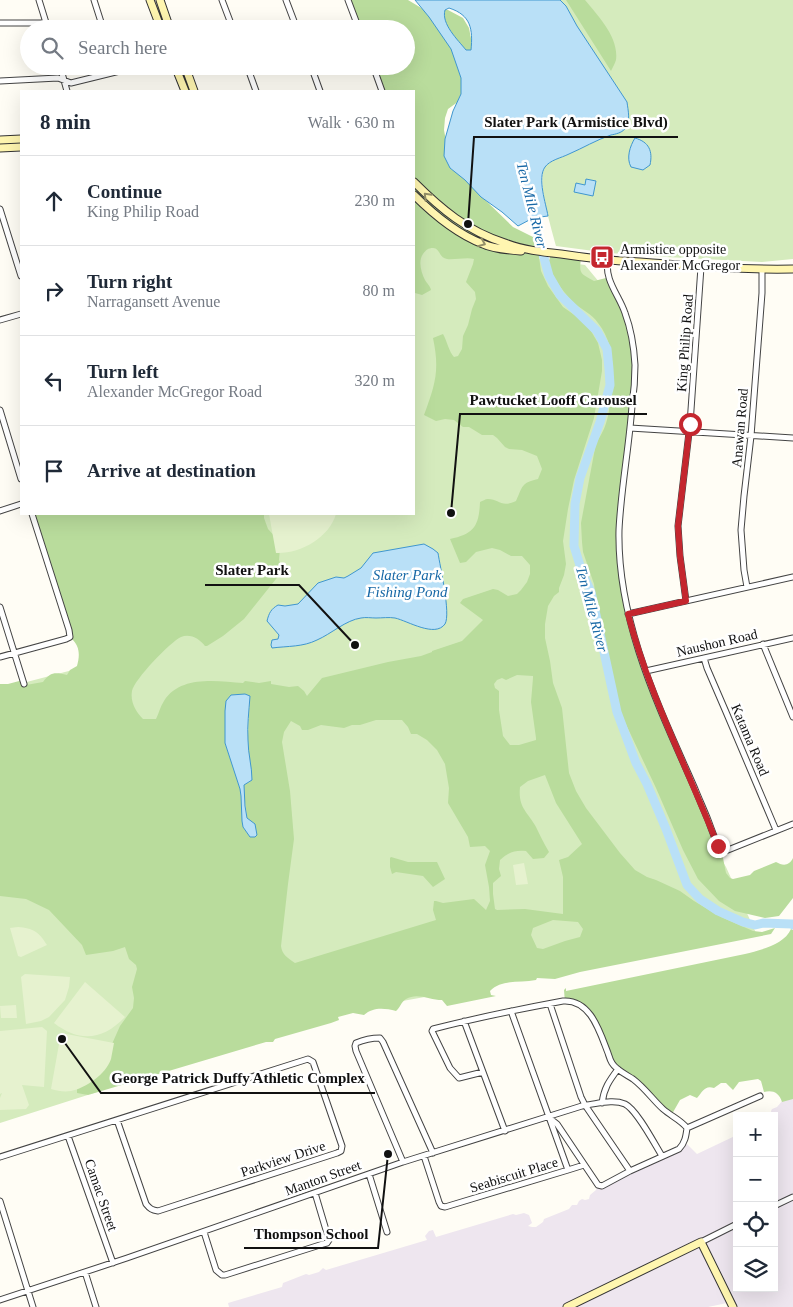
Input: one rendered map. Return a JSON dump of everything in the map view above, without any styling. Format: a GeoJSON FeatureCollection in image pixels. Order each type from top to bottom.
{"type":"FeatureCollection","features":[{"type":"Feature","properties":{"kind":"main road"},"geometry":{"type":"LineString","coordinates":[[150,0],[158,20]]}},
{"type":"Feature","properties":{"kind":"main road"},"geometry":{"type":"LineString","coordinates":[[160,0],[167,20]]}},
{"type":"Feature","properties":{"kind":"main road"},"geometry":{"type":"LineString","coordinates":[[178,75],[184,90]]}},
{"type":"Feature","properties":{"kind":"main road"},"geometry":{"type":"LineString","coordinates":[[188,75],[194,90]]}},
{"type":"Feature","properties":{"kind":"main road"},"geometry":{"type":"LineString","coordinates":[[0,140],[20,139]]}},
{"type":"Feature","properties":{"kind":"main road"},"geometry":{"type":"LineString","coordinates":[[0,148],[20,146]]}},
{"type":"Feature","properties":{"kind":"main road"},"geometry":{"type":"LineString","coordinates":[[415,183],[437,205],[470,228],[504,243],[534,251]]}},
{"type":"Feature","properties":{"kind":"main road"},"geometry":{"type":"LineString","coordinates":[[415,196],[443,221],[483,244],[510,250],[701,267],[763,270],[793,269]]}},
{"type":"Feature","properties":{"kind":"main road"},"geometry":{"type":"LineString","coordinates":[[567,1307],[701,1242],[733,1307]]}},
{"type":"Feature","properties":{"kind":"street"},"geometry":{"type":"LineString","coordinates":[[39,0],[45,20]]}},
{"type":"Feature","properties":{"kind":"street"},"geometry":{"type":"LineString","coordinates":[[94,0],[100,20]]}},
{"type":"Feature","properties":{"kind":"street"},"geometry":{"type":"LineString","coordinates":[[222,0],[230,20]]}},
{"type":"Feature","properties":{"kind":"street"},"geometry":{"type":"LineString","coordinates":[[286,0],[294,20]]}},
{"type":"Feature","properties":{"kind":"street"},"geometry":{"type":"LineString","coordinates":[[348,0],[355,20]]}},
{"type":"Feature","properties":{"kind":"street"},"geometry":{"type":"LineString","coordinates":[[0,23],[20,24]]}},
{"type":"Feature","properties":{"kind":"street"},"geometry":{"type":"LineString","coordinates":[[63,75],[67,90]]}},
{"type":"Feature","properties":{"kind":"street"},"geometry":{"type":"LineString","coordinates":[[0,81],[58,78],[71,83],[103,75]]}},
{"type":"Feature","properties":{"kind":"street"},"geometry":{"type":"LineString","coordinates":[[250,75],[256,90]]}},
{"type":"Feature","properties":{"kind":"street"},"geometry":{"type":"LineString","coordinates":[[314,75],[320,90]]}},
{"type":"Feature","properties":{"kind":"street"},"geometry":{"type":"LineString","coordinates":[[376,75],[382,90]]}},
{"type":"Feature","properties":{"kind":"street"},"geometry":{"type":"LineString","coordinates":[[0,209],[20,273]]}},
{"type":"Feature","properties":{"kind":"street"},"geometry":{"type":"LineString","coordinates":[[608,260],[606,268],[608,277],[625,314],[633,346],[635,365],[619,532],[622,579],[628,614],[637,646],[656,700],[706,813],[718,846],[722,851],[793,824]]}},
{"type":"Feature","properties":{"kind":"street","name":"King Philip Road"},"geometry":{"type":"LineString","coordinates":[[686,601],[678,526],[689,432],[701,267]]}},
{"type":"Feature","properties":{"kind":"street","name":"Anawan Road"},"geometry":{"type":"LineString","coordinates":[[747,587],[741,530],[751,436],[763,270]]}},
{"type":"Feature","properties":{"kind":"street"},"geometry":{"type":"LineString","coordinates":[[0,320],[20,314]]}},
{"type":"Feature","properties":{"kind":"street"},"geometry":{"type":"LineString","coordinates":[[0,410],[20,476]]}},
{"type":"Feature","properties":{"kind":"street"},"geometry":{"type":"LineString","coordinates":[[630,428],[793,438]]}},
{"type":"Feature","properties":{"kind":"street"},"geometry":{"type":"LineString","coordinates":[[0,510],[20,504]]}},
{"type":"Feature","properties":{"kind":"street"},"geometry":{"type":"LineString","coordinates":[[0,657],[70,637],[32,515]]}},
{"type":"Feature","properties":{"kind":"street"},"geometry":{"type":"LineString","coordinates":[[628,614],[793,578]]}},
{"type":"Feature","properties":{"kind":"street"},"geometry":{"type":"LineString","coordinates":[[0,607],[24,684]]}},
{"type":"Feature","properties":{"kind":"street","name":"Naushon Road"},"geometry":{"type":"LineString","coordinates":[[646,671],[793,638]]}},
{"type":"Feature","properties":{"kind":"street"},"geometry":{"type":"LineString","coordinates":[[763,644],[793,717]]}},
{"type":"Feature","properties":{"kind":"street","name":"Katama Road"},"geometry":{"type":"LineString","coordinates":[[704,658],[776,830]]}},
{"type":"Feature","properties":{"kind":"street"},"geometry":{"type":"LineString","coordinates":[[483,1072],[459,1078],[450,1068],[433,1034],[433,1029],[511,1011],[568,1001],[576,1003],[584,1008],[595,1022],[612,1063],[643,1088],[671,1116],[683,1122],[687,1128],[684,1141],[679,1149],[602,1186],[598,1185],[557,1124],[548,1117]]}},
{"type":"Feature","properties":{"kind":"street"},"geometry":{"type":"LineString","coordinates":[[550,1004],[585,1105],[630,1171]]}},
{"type":"Feature","properties":{"kind":"street","name":"Seabiscuit Place"},"geometry":{"type":"LineString","coordinates":[[424,1156],[439,1202],[441,1206],[445,1207],[568,1170],[511,1011]]}},
{"type":"Feature","properties":{"kind":"street"},"geometry":{"type":"LineString","coordinates":[[464,1021],[505,1131]]}},
{"type":"Feature","properties":{"kind":"street"},"geometry":{"type":"LineString","coordinates":[[403,1162],[356,1051],[356,1043],[376,1038],[380,1038],[383,1042],[433,1153]]}},
{"type":"Feature","properties":{"kind":"street","name":"Parkview Drive"},"geometry":{"type":"LineString","coordinates":[[0,1157],[308,1059],[313,1062],[342,1146],[341,1151],[337,1153],[154,1210],[149,1209],[146,1204],[117,1120]]}},
{"type":"Feature","properties":{"kind":"street"},"geometry":{"type":"LineString","coordinates":[[602,1103],[604,1091],[618,1069]]}},
{"type":"Feature","properties":{"kind":"street"},"geometry":{"type":"LineString","coordinates":[[687,1128],[760,1096]]}},
{"type":"Feature","properties":{"kind":"street","name":"Manton Street"},"geometry":{"type":"LineString","coordinates":[[0,1300],[204,1232],[403,1162],[585,1105],[618,1102],[625,1105],[636,1114],[662,1156]]}},
{"type":"Feature","properties":{"kind":"street","name":"Camac Street"},"geometry":{"type":"LineString","coordinates":[[68,1136],[112,1263]]}},
{"type":"Feature","properties":{"kind":"street"},"geometry":{"type":"LineString","coordinates":[[568,1170],[584,1165]]}},
{"type":"Feature","properties":{"kind":"street"},"geometry":{"type":"LineString","coordinates":[[369,1174],[387,1232]]}},
{"type":"Feature","properties":{"kind":"street"},"geometry":{"type":"LineString","coordinates":[[204,1232],[216,1270],[222,1275],[327,1243],[329,1240],[315,1193]]}},
{"type":"Feature","properties":{"kind":"street"},"geometry":{"type":"LineString","coordinates":[[778,1204],[793,1197]]}},
{"type":"Feature","properties":{"kind":"street"},"geometry":{"type":"LineString","coordinates":[[0,1202],[33,1307]]}},
{"type":"Feature","properties":{"kind":"street"},"geometry":{"type":"LineString","coordinates":[[701,1242],[733,1226]]}},
{"type":"Feature","properties":{"kind":"street"},"geometry":{"type":"LineString","coordinates":[[85,1272],[96,1307]]}},
{"type":"Feature","properties":{"kind":"shaded area"},"geometry":{"type":"Polygon","coordinates":[[[793,1099],[793,1307],[730,1307],[727,1303],[708,1307],[229,1307],[228,1303],[282,1287],[283,1283],[306,1274],[319,1272],[323,1268],[326,1270],[427,1240],[425,1236],[429,1231],[433,1230],[436,1237],[513,1214],[524,1213],[529,1215],[532,1223],[528,1226],[536,1227],[544,1219],[569,1209],[572,1205],[577,1205],[582,1199],[589,1199],[598,1185],[603,1185],[683,1148],[687,1144],[697,1154],[733,1137],[733,1292],[778,1292],[778,1112],[771,1111],[783,1100],[793,1099]]]}},
{"type":"Feature","properties":{"kind":"green space"},"geometry":{"type":"Polygon","coordinates":[[[348,0],[408,0],[423,9],[448,10],[463,18],[469,28],[473,49],[466,96],[448,109],[445,118],[445,154],[451,169],[469,180],[480,195],[513,227],[537,239],[541,246],[539,257],[541,271],[548,286],[563,307],[583,321],[598,343],[602,360],[602,371],[594,418],[574,480],[568,509],[563,541],[566,564],[564,575],[559,592],[548,606],[545,624],[545,638],[553,683],[562,708],[569,773],[576,791],[586,808],[635,870],[680,891],[721,917],[753,931],[762,932],[775,928],[771,934],[580,972],[555,979],[537,978],[536,980],[506,983],[490,991],[491,995],[496,996],[447,1006],[442,1000],[419,996],[410,997],[404,1000],[396,1011],[379,1009],[364,1015],[353,1013],[338,1017],[339,1020],[331,1023],[275,1039],[273,1042],[266,1042],[88,1095],[77,1093],[77,1089],[112,1044],[120,1026],[133,1008],[132,987],[137,969],[136,965],[129,959],[125,947],[113,951],[86,955],[82,945],[49,910],[26,899],[0,896],[0,684],[23,680],[26,685],[43,682],[48,676],[53,674],[67,675],[70,670],[77,666],[79,658],[78,647],[71,638],[33,515],[264,515],[268,529],[278,540],[280,548],[279,560],[284,569],[244,619],[207,646],[194,637],[181,637],[161,653],[145,670],[132,691],[133,703],[143,719],[156,719],[163,703],[171,693],[189,683],[200,681],[243,683],[245,681],[259,683],[271,681],[271,684],[289,687],[298,686],[307,696],[322,678],[421,656],[462,641],[483,620],[460,603],[463,599],[493,589],[508,596],[517,594],[527,582],[530,574],[530,565],[522,556],[511,556],[492,548],[476,552],[466,562],[460,563],[450,539],[465,534],[474,528],[480,502],[488,499],[507,504],[516,501],[523,486],[528,482],[538,479],[542,469],[537,456],[522,450],[509,449],[493,435],[482,435],[469,427],[463,427],[454,420],[436,421],[424,415],[435,378],[436,360],[433,338],[443,334],[454,357],[458,356],[462,349],[463,336],[476,299],[475,292],[466,282],[474,259],[447,259],[442,257],[435,248],[427,250],[421,257],[421,267],[431,290],[422,295],[415,293],[415,90],[382,90],[376,75],[415,75],[415,20],[356,20],[348,0]],[[517,675],[506,680],[502,678],[494,684],[495,688],[499,691],[499,710],[503,736],[510,745],[519,745],[536,740],[531,702],[533,676],[517,675]],[[245,694],[231,695],[225,711],[225,743],[240,789],[243,827],[250,837],[243,787],[246,783],[250,782],[248,737],[250,696],[245,694]],[[376,720],[344,728],[321,725],[308,730],[302,730],[300,726],[291,721],[284,732],[282,742],[290,791],[294,839],[281,946],[284,954],[295,963],[436,920],[433,910],[434,901],[443,903],[474,899],[486,910],[490,901],[485,865],[490,851],[485,846],[470,847],[468,837],[448,803],[449,788],[445,764],[437,750],[427,740],[417,734],[411,734],[402,720],[376,720]],[[545,775],[528,781],[520,787],[520,800],[549,852],[544,858],[533,859],[526,851],[515,851],[500,860],[499,869],[501,876],[493,883],[495,909],[525,909],[563,914],[563,877],[559,860],[568,857],[582,844],[556,803],[545,775]],[[553,920],[533,928],[531,935],[537,948],[543,949],[580,937],[583,929],[578,922],[553,920]]]}},
{"type":"Feature","properties":{"kind":"green space"},"geometry":{"type":"Polygon","coordinates":[[[560,0],[793,0],[793,259],[762,262],[666,257],[609,253],[556,246],[543,193],[542,183],[545,167],[553,161],[625,129],[628,109],[627,102],[566,6],[560,0]]]}},
{"type":"Feature","properties":{"kind":"green space"},"geometry":{"type":"Polygon","coordinates":[[[566,0],[585,0],[606,27],[611,35],[616,51],[616,60],[611,71],[566,0]]]}},
{"type":"Feature","properties":{"kind":"green space"},"geometry":{"type":"Polygon","coordinates":[[[415,199],[492,252],[585,265],[609,294],[621,326],[615,507],[625,623],[709,839],[726,867],[756,933],[565,972],[341,1012],[86,1094],[88,1095],[0,1123],[0,689],[84,667],[37,515],[415,515],[415,199]]]}},
{"type":"Feature","properties":{"kind":"green space"},"geometry":{"type":"Polygon","coordinates":[[[551,254],[581,258],[581,272],[594,281],[608,279],[618,297],[630,333],[635,386],[619,535],[623,583],[640,656],[722,853],[726,873],[733,879],[750,875],[754,871],[776,862],[783,865],[788,864],[793,858],[793,898],[779,916],[765,918],[735,911],[719,901],[698,879],[623,718],[603,647],[594,584],[583,552],[581,523],[596,443],[603,431],[609,413],[612,356],[607,339],[596,320],[574,303],[555,278],[549,261],[551,254]]]}},
{"type":"Feature","properties":{"kind":"green space"},"geometry":{"type":"Polygon","coordinates":[[[269,515],[336,515],[327,530],[312,543],[295,551],[276,553],[269,515]]]}},
{"type":"Feature","properties":{"kind":"green space"},"geometry":{"type":"Polygon","coordinates":[[[391,857],[408,862],[437,862],[445,879],[433,887],[423,876],[396,872],[392,874],[390,867],[391,857]]]}},
{"type":"Feature","properties":{"kind":"green space"},"geometry":{"type":"Polygon","coordinates":[[[524,863],[528,884],[516,885],[513,865],[524,863]]]}},
{"type":"Feature","properties":{"kind":"green space"},"geometry":{"type":"Polygon","coordinates":[[[10,928],[28,928],[35,932],[47,945],[21,957],[18,956],[10,928]]]}},
{"type":"Feature","properties":{"kind":"green space"},"geometry":{"type":"Polygon","coordinates":[[[791,929],[793,930],[793,1099],[782,1102],[775,1092],[764,1092],[761,1081],[758,1079],[739,1082],[733,1090],[726,1083],[721,1083],[714,1088],[706,1088],[697,1098],[690,1095],[680,1100],[672,1114],[643,1087],[617,1069],[592,1015],[575,1004],[565,1003],[564,990],[566,988],[566,991],[764,949],[783,939],[791,929]]]}},
{"type":"Feature","properties":{"kind":"green space"},"geometry":{"type":"Polygon","coordinates":[[[25,974],[70,977],[65,1000],[49,1017],[26,1024],[21,977],[25,974]]]}},
{"type":"Feature","properties":{"kind":"green space"},"geometry":{"type":"Polygon","coordinates":[[[85,982],[125,1017],[117,1025],[100,1034],[91,1036],[73,1034],[54,1023],[85,982]]]}},
{"type":"Feature","properties":{"kind":"green space"},"geometry":{"type":"Polygon","coordinates":[[[16,1005],[17,1018],[1,1018],[0,1006],[16,1005]]]}},
{"type":"Feature","properties":{"kind":"green space"},"geometry":{"type":"Polygon","coordinates":[[[42,1027],[47,1031],[44,1087],[22,1085],[29,1105],[26,1109],[0,1110],[2,1093],[0,1094],[0,1031],[42,1027]]]}},
{"type":"Feature","properties":{"kind":"green space"},"geometry":{"type":"Polygon","coordinates":[[[61,1033],[114,1043],[111,1059],[105,1070],[89,1084],[71,1091],[51,1089],[61,1033]]]}},
{"type":"Feature","properties":{"kind":"water"},"geometry":{"type":"Polygon","coordinates":[[[415,0],[560,0],[566,6],[627,102],[629,119],[627,126],[623,130],[553,161],[545,167],[542,184],[548,216],[533,218],[518,226],[481,197],[450,168],[444,156],[445,139],[453,111],[461,94],[461,78],[451,49],[415,0]],[[449,8],[445,10],[445,21],[451,32],[466,50],[471,50],[471,29],[466,19],[449,8]]]}},
{"type":"Feature","properties":{"kind":"water"},"geometry":{"type":"Polygon","coordinates":[[[635,138],[647,145],[651,155],[650,165],[643,170],[631,167],[629,160],[629,152],[635,138]]]}},
{"type":"Feature","properties":{"kind":"water"},"geometry":{"type":"Polygon","coordinates":[[[586,179],[596,181],[593,196],[574,192],[576,183],[585,185],[586,179]]]}},
{"type":"Feature","properties":{"kind":"water","name":"Slater Park Fishing Pond"},"geometry":{"type":"Polygon","coordinates":[[[424,544],[438,553],[447,611],[447,619],[441,628],[428,629],[395,618],[363,618],[350,621],[312,642],[272,648],[272,640],[278,639],[279,635],[267,621],[271,611],[278,605],[298,604],[318,583],[336,577],[344,578],[348,576],[361,568],[373,553],[424,544]]]}},
{"type":"Feature","properties":{"kind":"water"},"geometry":{"type":"Polygon","coordinates":[[[245,694],[250,696],[248,735],[252,780],[244,785],[245,806],[247,818],[255,824],[257,835],[255,837],[250,837],[243,827],[240,789],[225,743],[226,701],[231,695],[245,694]]]}},
{"type":"Feature","properties":{"kind":"waterway","name":"Ten Mile River"},"geometry":{"type":"LineString","coordinates":[[530,207],[549,276],[560,295],[597,331],[607,349],[610,385],[600,422],[580,478],[575,504],[574,546],[582,572],[591,592],[617,712],[636,763],[666,829],[687,885],[700,899],[718,911],[743,922],[755,925],[763,923],[793,925]]}},
{"type":"Feature","properties":{"kind":"place","name":"Slater Park (Armistice Blvd)"},"geometry":{"type":"Point","coordinates":[468,224]}},
{"type":"Feature","properties":{"kind":"place","name":"Armistice opposite Alexander McGregor"},"geometry":{"type":"Point","coordinates":[602,257]}},
{"type":"Feature","properties":{"kind":"place","name":"Pawtucket Looff Carousel"},"geometry":{"type":"Point","coordinates":[451,513]}},
{"type":"Feature","properties":{"kind":"place","name":"Slater Park"},"geometry":{"type":"Point","coordinates":[355,645]}},
{"type":"Feature","properties":{"kind":"place","name":"George Patrick Duffy Athletic Complex"},"geometry":{"type":"Point","coordinates":[62,1039]}},
{"type":"Feature","properties":{"kind":"place","name":"Thompson School"},"geometry":{"type":"Point","coordinates":[388,1154]}},
{"type":"Feature","properties":{"kind":"route"},"geometry":{"type":"LineString","coordinates":[[690,424],[678,526],[678,541],[686,601],[628,614],[656,700],[706,813],[718,846]]}}]}
